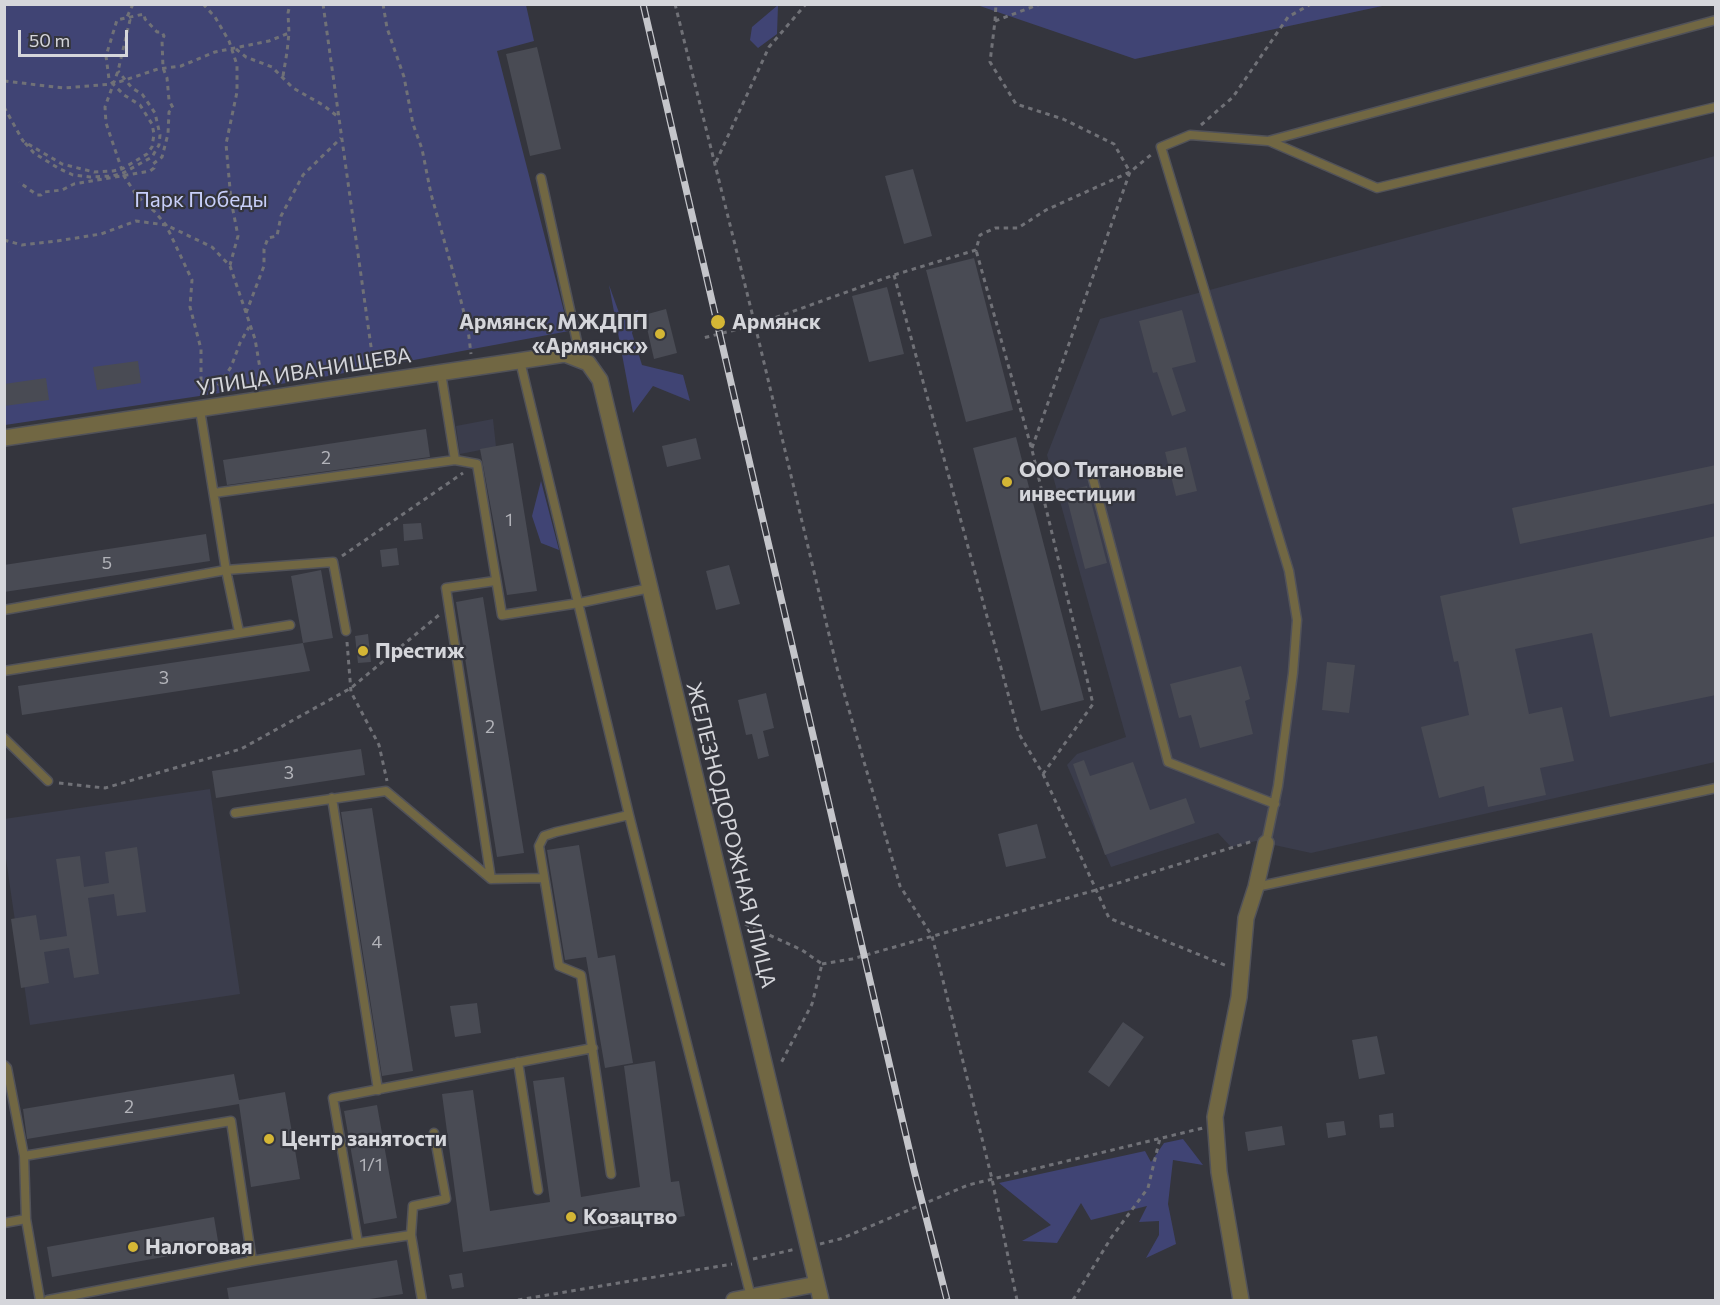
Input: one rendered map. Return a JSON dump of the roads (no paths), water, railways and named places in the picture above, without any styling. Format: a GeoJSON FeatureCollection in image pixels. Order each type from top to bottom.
{"type":"FeatureCollection","features":[{"type":"Feature","properties":{"kind":"street","name":"УЛИЦА ИВАНИЩЕВА"},"geometry":{"type":"LineString","coordinates":[[4,438],[565,354],[581,360]]}},
{"type":"Feature","properties":{"kind":"street","name":"ЖЕЛЕЗНОДОРОЖНАЯ УЛИЦА"},"geometry":{"type":"LineString","coordinates":[[581,360],[588,363],[600,380],[820,1300]]}},
{"type":"Feature","properties":{"kind":"street"},"geometry":{"type":"LineString","coordinates":[[1241,1300],[1219,1172],[1215,1117],[1239,997],[1246,918],[1267,840]]}},
{"type":"Feature","properties":{"kind":"street"},"geometry":{"type":"LineString","coordinates":[[734,1300],[818,1284]]}},
{"type":"Feature","properties":{"kind":"lane"},"geometry":{"type":"LineString","coordinates":[[1268,141],[1716,20]]}},
{"type":"Feature","properties":{"kind":"lane"},"geometry":{"type":"LineString","coordinates":[[1267,840],[1275,804],[1293,673],[1296,610],[1289,571],[1161,147],[1190,135],[1268,141],[1377,188],[1716,107]]}},
{"type":"Feature","properties":{"kind":"lane"},"geometry":{"type":"LineString","coordinates":[[541,178],[581,360]]}},
{"type":"Feature","properties":{"kind":"lane"},"geometry":{"type":"LineString","coordinates":[[520,361],[629,815],[751,1297]]}},
{"type":"Feature","properties":{"kind":"lane"},"geometry":{"type":"LineString","coordinates":[[441,373],[454,460]]}},
{"type":"Feature","properties":{"kind":"lane"},"geometry":{"type":"LineString","coordinates":[[200,410],[226,570],[239,632]]}},
{"type":"Feature","properties":{"kind":"lane"},"geometry":{"type":"LineString","coordinates":[[214,493],[454,460],[477,464],[502,615],[579,603],[650,588]]}},
{"type":"Feature","properties":{"kind":"lane"},"geometry":{"type":"LineString","coordinates":[[1092,475],[1168,762],[1275,804]]}},
{"type":"Feature","properties":{"kind":"lane"},"geometry":{"type":"LineString","coordinates":[[4,610],[226,570],[333,562],[346,631]]}},
{"type":"Feature","properties":{"kind":"lane"},"geometry":{"type":"LineString","coordinates":[[491,879],[446,588],[495,581]]}},
{"type":"Feature","properties":{"kind":"lane"},"geometry":{"type":"LineString","coordinates":[[4,671],[290,625]]}},
{"type":"Feature","properties":{"kind":"lane"},"geometry":{"type":"LineString","coordinates":[[4,738],[48,781]]}},
{"type":"Feature","properties":{"kind":"lane"},"geometry":{"type":"LineString","coordinates":[[1256,887],[1716,789]]}},
{"type":"Feature","properties":{"kind":"lane"},"geometry":{"type":"LineString","coordinates":[[235,813],[386,791],[491,879],[544,878]]}},
{"type":"Feature","properties":{"kind":"lane"},"geometry":{"type":"LineString","coordinates":[[332,798],[378,1090]]}},
{"type":"Feature","properties":{"kind":"lane"},"geometry":{"type":"LineString","coordinates":[[611,1174],[594,1048],[581,975],[559,966],[539,846],[544,836],[629,815]]}},
{"type":"Feature","properties":{"kind":"lane"},"geometry":{"type":"LineString","coordinates":[[358,1244],[333,1098],[594,1048]]}},
{"type":"Feature","properties":{"kind":"lane"},"geometry":{"type":"LineString","coordinates":[[518,1062],[538,1190]]}},
{"type":"Feature","properties":{"kind":"lane"},"geometry":{"type":"LineString","coordinates":[[4,1065],[7,1068],[24,1156],[26,1219],[40,1300]]}},
{"type":"Feature","properties":{"kind":"lane"},"geometry":{"type":"LineString","coordinates":[[24,1156],[231,1121],[252,1261]]}},
{"type":"Feature","properties":{"kind":"lane"},"geometry":{"type":"LineString","coordinates":[[423,1300],[411,1235],[413,1206],[446,1199],[434,1133]]}},
{"type":"Feature","properties":{"kind":"lane"},"geometry":{"type":"LineString","coordinates":[[4,1223],[26,1219]]}},
{"type":"Feature","properties":{"kind":"lane"},"geometry":{"type":"LineString","coordinates":[[48,1300],[252,1261],[411,1235]]}},
{"type":"Feature","properties":{"kind":"railway"},"geometry":{"type":"LineString","coordinates":[[643,4],[914,1170],[947,1300]]}},
{"type":"Feature","properties":{"kind":"place","name":"Армянск"},"geometry":{"type":"Point","coordinates":[718,322]}},
{"type":"Feature","properties":{"kind":"place","name":"Армянск, МЖДПП «Армянск»"},"geometry":{"type":"Point","coordinates":[660,334]}},
{"type":"Feature","properties":{"kind":"place","name":"ООО Титановые инвестиции"},"geometry":{"type":"Point","coordinates":[1007,482]}},
{"type":"Feature","properties":{"kind":"place","name":"Престиж"},"geometry":{"type":"Point","coordinates":[363,651]}},
{"type":"Feature","properties":{"kind":"place","name":"Центр занятости"},"geometry":{"type":"Point","coordinates":[269,1139]}},
{"type":"Feature","properties":{"kind":"place","name":"Козацтво"},"geometry":{"type":"Point","coordinates":[571,1217]}},
{"type":"Feature","properties":{"kind":"place","name":"Налоговая"},"geometry":{"type":"Point","coordinates":[133,1247]}},
{"type":"Feature","properties":{"kind":"park label","name":"Парк Победы"},"geometry":{"type":"Point","coordinates":[201,200]}}]}
